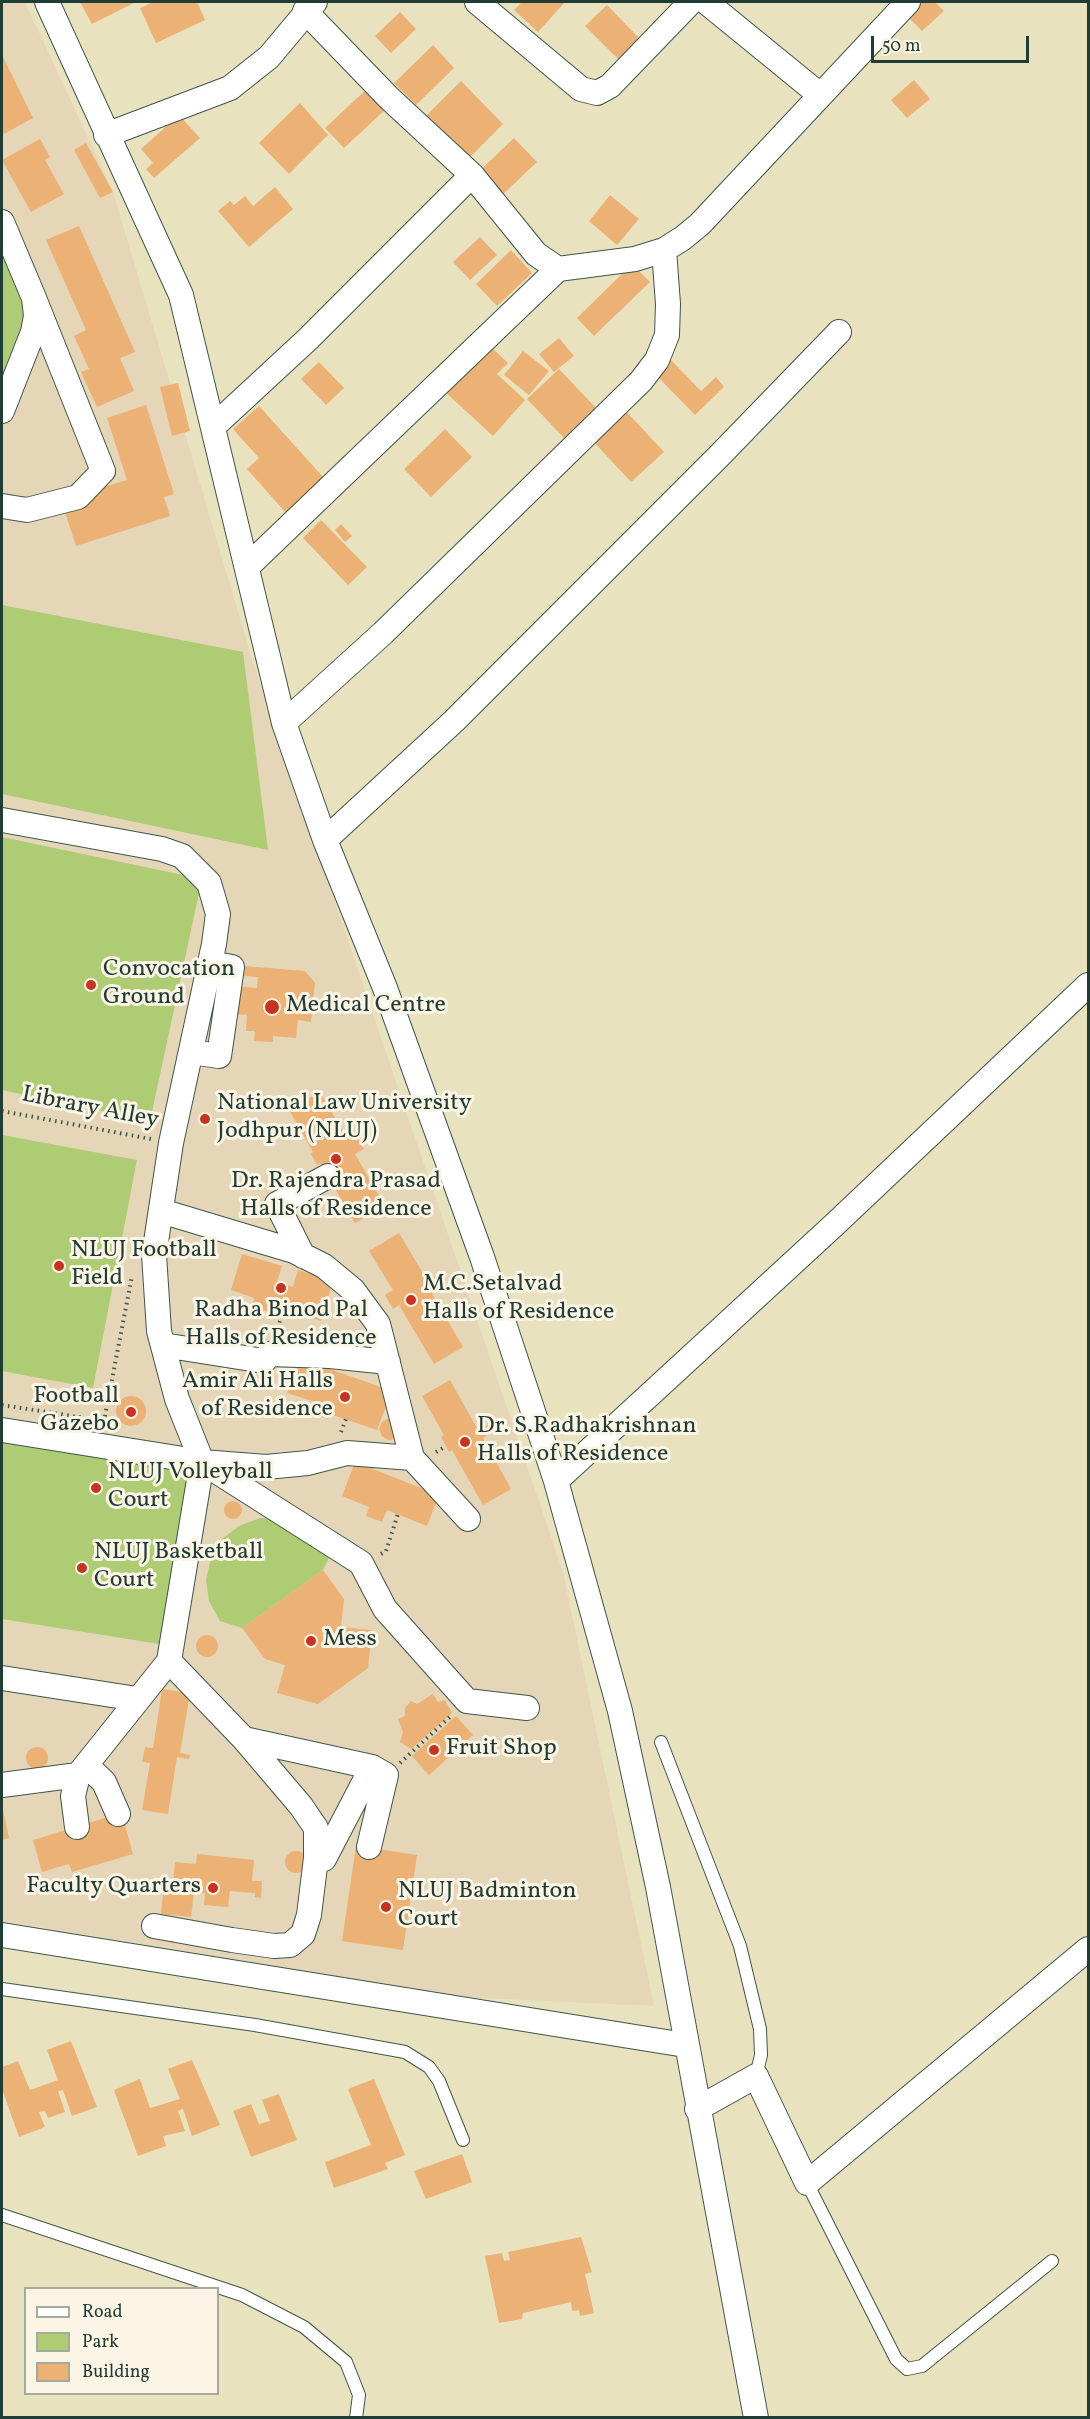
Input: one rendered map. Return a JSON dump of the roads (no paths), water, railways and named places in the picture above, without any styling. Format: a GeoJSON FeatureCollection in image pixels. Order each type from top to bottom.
{"type":"FeatureCollection","features":[{"type":"Feature","properties":{"kind":"street"},"geometry":{"type":"LineString","coordinates":[[47,2],[181,296],[248,566],[284,723],[325,840],[386,988],[482,1257],[556,1481],[620,1711],[658,1887],[685,2045],[756,2418]]}},
{"type":"Feature","properties":{"kind":"street"},"geometry":{"type":"LineString","coordinates":[[477,2],[581,89],[597,93],[610,86],[691,2]]}},
{"type":"Feature","properties":{"kind":"street"},"geometry":{"type":"LineString","coordinates":[[706,2],[820,95]]}},
{"type":"Feature","properties":{"kind":"street"},"geometry":{"type":"LineString","coordinates":[[248,566],[558,269],[635,259],[664,250],[700,224],[908,2]]}},
{"type":"Feature","properties":{"kind":"street"},"geometry":{"type":"LineString","coordinates":[[106,135],[230,88],[269,57],[310,6],[389,98],[472,175],[537,254],[558,269]]}},
{"type":"Feature","properties":{"kind":"street"},"geometry":{"type":"LineString","coordinates":[[214,426],[308,339],[472,175]]}},
{"type":"Feature","properties":{"kind":"street"},"geometry":{"type":"LineString","coordinates":[[2,222],[103,471],[78,497],[27,510],[2,506]]}},
{"type":"Feature","properties":{"kind":"street"},"geometry":{"type":"LineString","coordinates":[[284,723],[383,633],[641,381],[657,360],[667,335],[668,304],[664,250]]}},
{"type":"Feature","properties":{"kind":"street"},"geometry":{"type":"LineString","coordinates":[[2,411],[33,332],[36,315],[34,298]]}},
{"type":"Feature","properties":{"kind":"street"},"geometry":{"type":"LineString","coordinates":[[325,840],[454,721],[720,455],[839,332]]}},
{"type":"Feature","properties":{"kind":"street"},"geometry":{"type":"LineString","coordinates":[[2,820],[162,849],[182,856],[209,883],[218,914],[210,963],[171,1143],[154,1255],[159,1330],[177,1399],[201,1462],[169,1660],[82,1771],[74,1796],[77,1827]]}},
{"type":"Feature","properties":{"kind":"street"},"geometry":{"type":"LineString","coordinates":[[556,1481],[833,1226],[1089,985]]}},
{"type":"Feature","properties":{"kind":"street"},"geometry":{"type":"LineString","coordinates":[[303,1256],[277,1204],[328,1176]]}},
{"type":"Feature","properties":{"kind":"street"},"geometry":{"type":"LineString","coordinates":[[161,1210],[303,1256],[324,1266],[353,1290],[378,1324],[412,1458],[468,1519]]}},
{"type":"Feature","properties":{"kind":"street"},"geometry":{"type":"LineString","coordinates":[[163,1345],[264,1360],[269,1354],[330,1356],[388,1362]]}},
{"type":"Feature","properties":{"kind":"street"},"geometry":{"type":"LineString","coordinates":[[2,1430],[201,1462],[266,1467],[308,1463],[347,1453],[412,1458]]}},
{"type":"Feature","properties":{"kind":"street"},"geometry":{"type":"LineString","coordinates":[[201,1462],[362,1564],[385,1610],[467,1701],[527,1708]]}},
{"type":"Feature","properties":{"kind":"street"},"geometry":{"type":"LineString","coordinates":[[154,1926],[242,1942],[290,1945],[303,1934],[309,1915],[316,1858],[316,1828],[301,1806],[244,1739],[169,1660]]}},
{"type":"Feature","properties":{"kind":"street"},"geometry":{"type":"LineString","coordinates":[[2,1678],[137,1699]]}},
{"type":"Feature","properties":{"kind":"street"},"geometry":{"type":"LineString","coordinates":[[244,1739],[379,1771]]}},
{"type":"Feature","properties":{"kind":"street"},"geometry":{"type":"LineString","coordinates":[[2,1785],[82,1771],[104,1782],[118,1814]]}},
{"type":"Feature","properties":{"kind":"street"},"geometry":{"type":"LineString","coordinates":[[369,1847],[379,1771]]}},
{"type":"Feature","properties":{"kind":"street"},"geometry":{"type":"LineString","coordinates":[[316,1858],[324,1859],[379,1771]]}},
{"type":"Feature","properties":{"kind":"street"},"geometry":{"type":"LineString","coordinates":[[2,1935],[685,2045]]}},
{"type":"Feature","properties":{"kind":"street"},"geometry":{"type":"LineString","coordinates":[[697,2109],[756,2076],[807,2184],[1089,1949]]}},
{"type":"Feature","properties":{"kind":"lane"},"geometry":{"type":"LineString","coordinates":[[661,1742],[740,1946],[760,2029],[761,2055],[756,2076]]}},
{"type":"Feature","properties":{"kind":"lane"},"geometry":{"type":"LineString","coordinates":[[2,1989],[255,2025],[405,2052],[429,2067],[439,2080],[463,2140]]}},
{"type":"Feature","properties":{"kind":"lane"},"geometry":{"type":"LineString","coordinates":[[807,2184],[896,2360],[907,2369],[922,2366],[1052,2261]]}},
{"type":"Feature","properties":{"kind":"lane"},"geometry":{"type":"LineString","coordinates":[[2,2215],[218,2287]]}},
{"type":"Feature","properties":{"kind":"lane"},"geometry":{"type":"LineString","coordinates":[[219,2287],[242,2295],[304,2327],[346,2362],[359,2395],[356,2418]]}},
{"type":"Feature","properties":{"kind":"place","name":"Convocation Ground"},"geometry":{"type":"Point","coordinates":[91,985]}},
{"type":"Feature","properties":{"kind":"place","name":"Medical Centre"},"geometry":{"type":"Point","coordinates":[272,1007]}},
{"type":"Feature","properties":{"kind":"place","name":"National Law University Jodhpur (NLUJ)"},"geometry":{"type":"Point","coordinates":[205,1119]}},
{"type":"Feature","properties":{"kind":"place","name":"Dr. Rajendra Prasad Halls of Residence"},"geometry":{"type":"Point","coordinates":[336,1159]}},
{"type":"Feature","properties":{"kind":"place","name":"NLUJ Football Field"},"geometry":{"type":"Point","coordinates":[59,1266]}},
{"type":"Feature","properties":{"kind":"place","name":"Radha Binod Pal Halls of Residence"},"geometry":{"type":"Point","coordinates":[281,1288]}},
{"type":"Feature","properties":{"kind":"place","name":"M.C.Setalvad Halls of Residence"},"geometry":{"type":"Point","coordinates":[411,1300]}},
{"type":"Feature","properties":{"kind":"place","name":"Amir Ali Halls of Residence"},"geometry":{"type":"Point","coordinates":[345,1397]}},
{"type":"Feature","properties":{"kind":"place","name":"Football Gazebo"},"geometry":{"type":"Point","coordinates":[131,1412]}},
{"type":"Feature","properties":{"kind":"place","name":"Dr. S.Radhakrishnan Halls of Residence"},"geometry":{"type":"Point","coordinates":[465,1442]}},
{"type":"Feature","properties":{"kind":"place","name":"NLUJ Volleyball Court"},"geometry":{"type":"Point","coordinates":[96,1488]}},
{"type":"Feature","properties":{"kind":"place","name":"NLUJ Basketball Court"},"geometry":{"type":"Point","coordinates":[82,1568]}},
{"type":"Feature","properties":{"kind":"place","name":"Mess"},"geometry":{"type":"Point","coordinates":[311,1641]}},
{"type":"Feature","properties":{"kind":"place","name":"Fruit Shop"},"geometry":{"type":"Point","coordinates":[434,1750]}},
{"type":"Feature","properties":{"kind":"place","name":"Faculty Quarters"},"geometry":{"type":"Point","coordinates":[213,1888]}},
{"type":"Feature","properties":{"kind":"place","name":"NLUJ Badminton Court"},"geometry":{"type":"Point","coordinates":[386,1907]}}]}
